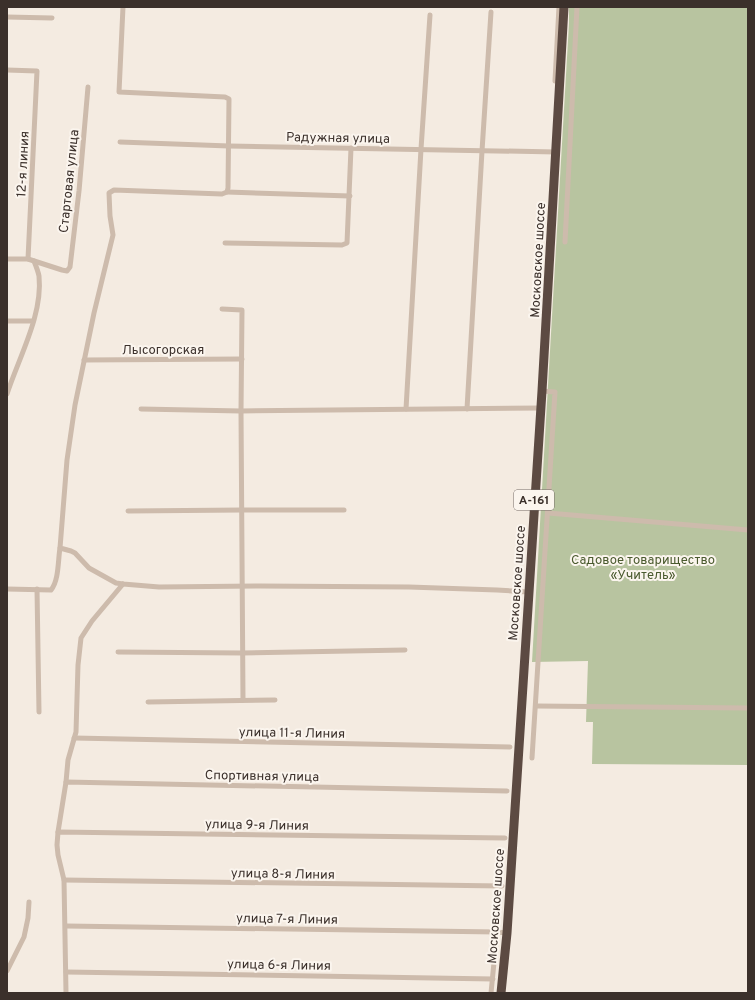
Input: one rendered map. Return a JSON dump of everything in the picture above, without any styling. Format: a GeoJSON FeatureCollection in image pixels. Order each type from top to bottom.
{"type":"FeatureCollection","features":[{"type":"Feature","properties":{"kind":"highway","name":"Московское шоссе"},"geometry":{"type":"LineString","coordinates":[[501,993],[507,933],[541,408],[554,152],[564,7]]}},
{"type":"Feature","properties":{"kind":"street"},"geometry":{"type":"LineString","coordinates":[[123,7],[119,92],[230,98],[227,192]]}},
{"type":"Feature","properties":{"kind":"street"},"geometry":{"type":"LineString","coordinates":[[554,152],[559,7]]}},
{"type":"Feature","properties":{"kind":"street"},"geometry":{"type":"LineString","coordinates":[[565,242],[577,7]]}},
{"type":"Feature","properties":{"kind":"street"},"geometry":{"type":"LineString","coordinates":[[467,409],[482,151],[492,12]]}},
{"type":"Feature","properties":{"kind":"street"},"geometry":{"type":"LineString","coordinates":[[406,409],[430,15]]}},
{"type":"Feature","properties":{"kind":"street"},"geometry":{"type":"LineString","coordinates":[[7,17],[52,18]]}},
{"type":"Feature","properties":{"kind":"street","name":"12-я линия"},"geometry":{"type":"LineString","coordinates":[[7,70],[38,71],[31,260],[39,275],[39,291],[33,321],[26,342],[10,378],[7,394]]}},
{"type":"Feature","properties":{"kind":"street","name":"Стартовая улица"},"geometry":{"type":"LineString","coordinates":[[31,260],[67,271],[70,267],[79,191],[88,87]]}},
{"type":"Feature","properties":{"kind":"street","name":"Радужная улица"},"geometry":{"type":"LineString","coordinates":[[120,142],[229,146],[554,152]]}},
{"type":"Feature","properties":{"kind":"street"},"geometry":{"type":"LineString","coordinates":[[225,243],[342,245],[347,243],[351,148]]}},
{"type":"Feature","properties":{"kind":"street"},"geometry":{"type":"LineString","coordinates":[[7,589],[51,590],[54,586],[60,548],[67,460],[84,360],[113,235],[109,193],[114,190],[222,194],[227,192],[350,196]]}},
{"type":"Feature","properties":{"kind":"street"},"geometry":{"type":"LineString","coordinates":[[7,259],[31,260]]}},
{"type":"Feature","properties":{"kind":"street"},"geometry":{"type":"LineString","coordinates":[[222,309],[242,310],[241,411],[243,700]]}},
{"type":"Feature","properties":{"kind":"street"},"geometry":{"type":"LineString","coordinates":[[7,321],[33,321]]}},
{"type":"Feature","properties":{"kind":"street","name":"Лысогорская"},"geometry":{"type":"LineString","coordinates":[[84,360],[242,359]]}},
{"type":"Feature","properties":{"kind":"street"},"geometry":{"type":"LineString","coordinates":[[532,758],[555,392],[542,391]]}},
{"type":"Feature","properties":{"kind":"street"},"geometry":{"type":"LineString","coordinates":[[141,409],[241,411],[541,408]]}},
{"type":"Feature","properties":{"kind":"street"},"geometry":{"type":"LineString","coordinates":[[128,511],[344,510]]}},
{"type":"Feature","properties":{"kind":"street"},"geometry":{"type":"LineString","coordinates":[[548,513],[748,530]]}},
{"type":"Feature","properties":{"kind":"street"},"geometry":{"type":"LineString","coordinates":[[60,548],[76,553],[89,568],[116,583],[123,584],[159,587],[409,587],[528,592]]}},
{"type":"Feature","properties":{"kind":"street"},"geometry":{"type":"LineString","coordinates":[[66,993],[64,880],[57,846],[68,760],[76,732],[78,665],[82,638],[92,621],[123,584]]}},
{"type":"Feature","properties":{"kind":"street"},"geometry":{"type":"LineString","coordinates":[[37,589],[39,712]]}},
{"type":"Feature","properties":{"kind":"street"},"geometry":{"type":"LineString","coordinates":[[118,652],[242,653],[405,650]]}},
{"type":"Feature","properties":{"kind":"street"},"geometry":{"type":"LineString","coordinates":[[148,702],[275,700]]}},
{"type":"Feature","properties":{"kind":"street"},"geometry":{"type":"LineString","coordinates":[[536,706],[748,708]]}},
{"type":"Feature","properties":{"kind":"street","name":"улица 11-я Линия"},"geometry":{"type":"LineString","coordinates":[[74,738],[510,747]]}},
{"type":"Feature","properties":{"kind":"street","name":"Спортивная улица"},"geometry":{"type":"LineString","coordinates":[[66,782],[507,791]]}},
{"type":"Feature","properties":{"kind":"street","name":"улица 9-я Линия"},"geometry":{"type":"LineString","coordinates":[[58,832],[505,838]]}},
{"type":"Feature","properties":{"kind":"street","name":"улица 8-я Линия"},"geometry":{"type":"LineString","coordinates":[[64,880],[502,886]]}},
{"type":"Feature","properties":{"kind":"street"},"geometry":{"type":"LineString","coordinates":[[7,971],[24,937],[28,918],[29,902]]}},
{"type":"Feature","properties":{"kind":"street","name":"улица 7-я Линия"},"geometry":{"type":"LineString","coordinates":[[66,926],[507,933]]}},
{"type":"Feature","properties":{"kind":"street"},"geometry":{"type":"LineString","coordinates":[[491,993],[497,932]]}},
{"type":"Feature","properties":{"kind":"street","name":"улица 6-я Линия"},"geometry":{"type":"LineString","coordinates":[[66,972],[493,979]]}},
{"type":"Feature","properties":{"kind":"green space","name":"Садовое товарищество «Учитель»"},"geometry":{"type":"Polygon","coordinates":[[[569,7],[748,7],[748,765],[592,764],[593,722],[586,722],[588,661],[532,662],[569,7]]]}}]}
